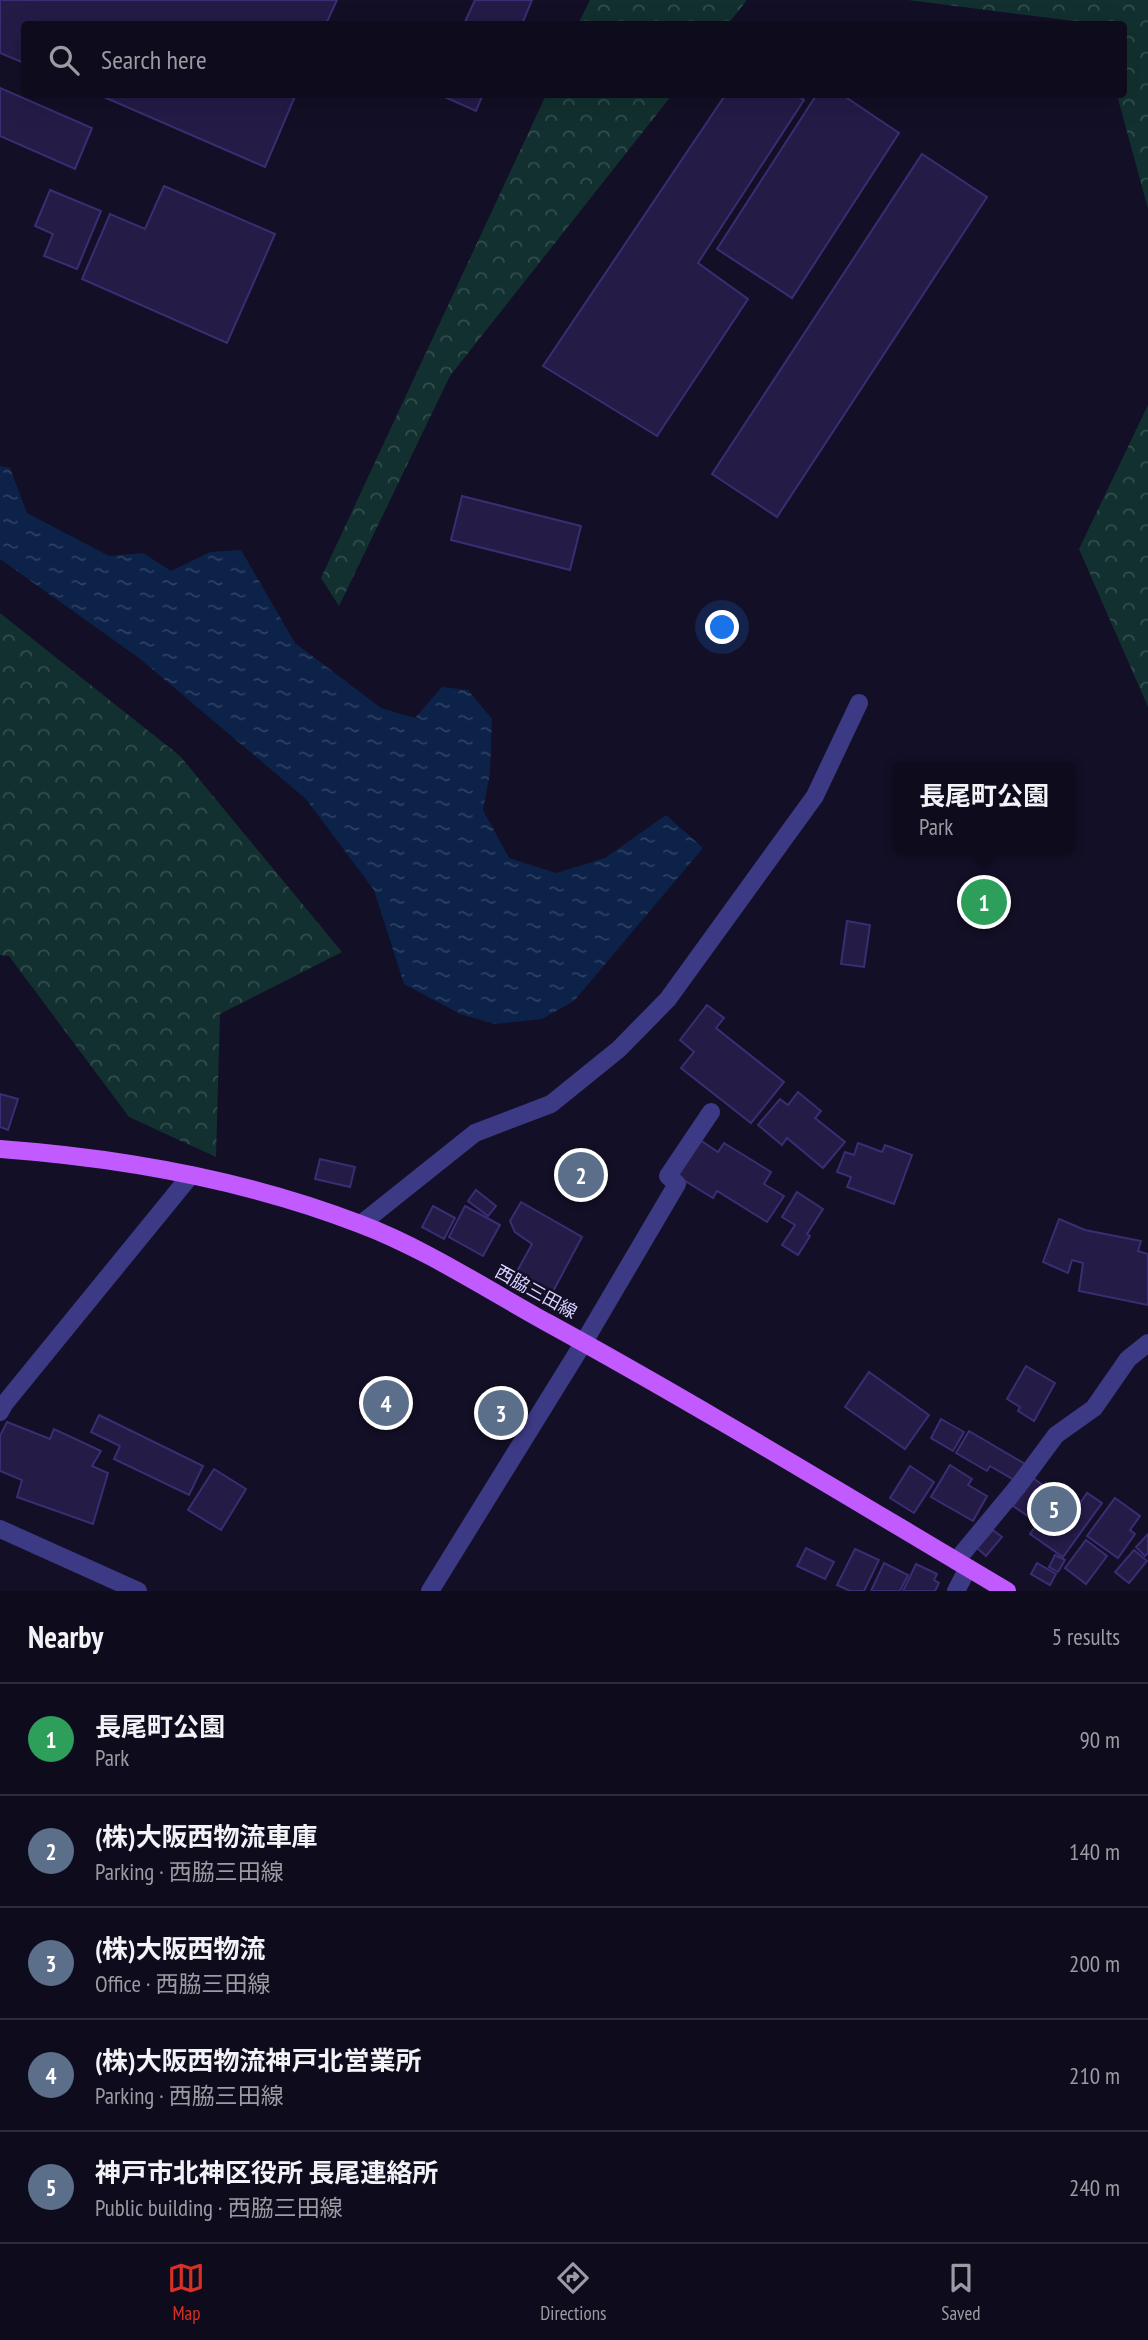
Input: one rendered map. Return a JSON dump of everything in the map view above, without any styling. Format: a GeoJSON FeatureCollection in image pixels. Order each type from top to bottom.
{"type":"FeatureCollection","features":[{"type":"Feature","properties":{"kind":"main road","name":"西脇三田線"},"geometry":{"type":"LineString","coordinates":[[0,1149],[114,1162],[191,1175],[275,1197],[361,1224],[405,1244],[584,1342],[1007,1591]]}},
{"type":"Feature","properties":{"kind":"street"},"geometry":{"type":"LineString","coordinates":[[361,1224],[475,1133],[551,1104],[619,1049],[668,999],[815,796],[859,703]]}},
{"type":"Feature","properties":{"kind":"street"},"geometry":{"type":"LineString","coordinates":[[430,1591],[584,1342],[677,1184],[668,1176],[711,1112]]}},
{"type":"Feature","properties":{"kind":"street"},"geometry":{"type":"LineString","coordinates":[[0,1412],[191,1175]]}},
{"type":"Feature","properties":{"kind":"street"},"geometry":{"type":"LineString","coordinates":[[956,1591],[962,1565],[1056,1435],[1094,1408],[1128,1359],[1148,1343]]}},
{"type":"Feature","properties":{"kind":"street"},"geometry":{"type":"LineString","coordinates":[[0,1529],[138,1591]]}},
{"type":"Feature","properties":{"kind":"green space"},"geometry":{"type":"Polygon","coordinates":[[[590,0],[747,0],[730,21],[580,21],[590,0]]]}},
{"type":"Feature","properties":{"kind":"green space"},"geometry":{"type":"Polygon","coordinates":[[[908,0],[1148,0],[1148,209],[1118,98],[1127,98],[1127,21],[1074,21],[908,0]]]}},
{"type":"Feature","properties":{"kind":"green space"},"geometry":{"type":"Polygon","coordinates":[[[545,98],[670,98],[450,376],[339,606],[321,578],[545,98]]]}},
{"type":"Feature","properties":{"kind":"green space"},"geometry":{"type":"Polygon","coordinates":[[[1148,405],[1148,707],[1079,549],[1148,405]]]}},
{"type":"Feature","properties":{"kind":"green space"},"geometry":{"type":"Polygon","coordinates":[[[0,613],[180,756],[342,952],[220,1014],[216,1157],[129,1117],[9,956],[0,955],[0,613]]]}},
{"type":"Feature","properties":{"kind":"water"},"geometry":{"type":"Polygon","coordinates":[[[0,466],[10,468],[27,513],[109,556],[143,553],[171,571],[210,552],[241,550],[295,643],[381,708],[415,718],[442,687],[468,690],[492,719],[490,773],[483,810],[509,858],[556,873],[605,858],[666,815],[703,848],[574,1001],[542,1019],[495,1024],[460,1014],[404,984],[374,890],[306,799],[139,658],[0,559],[0,466]]]}},
{"type":"Feature","properties":{"kind":"building"},"geometry":{"type":"Polygon","coordinates":[[[0,0],[337,0],[327,21],[21,21],[21,62],[0,53],[0,0]]]}},
{"type":"Feature","properties":{"kind":"building"},"geometry":{"type":"Polygon","coordinates":[[[475,0],[532,0],[523,21],[465,21],[475,0]]]}},
{"type":"Feature","properties":{"kind":"building"},"geometry":{"type":"Polygon","coordinates":[[[0,88],[92,128],[75,169],[0,136],[0,88]]]}},
{"type":"Feature","properties":{"kind":"building"},"geometry":{"type":"Polygon","coordinates":[[[106,98],[294,98],[265,167],[106,98]]]}},
{"type":"Feature","properties":{"kind":"building"},"geometry":{"type":"Polygon","coordinates":[[[447,98],[481,98],[476,111],[447,98]]]}},
{"type":"Feature","properties":{"kind":"building"},"geometry":{"type":"Polygon","coordinates":[[[723,98],[804,100],[698,263],[748,299],[657,436],[543,366],[723,98]]]}},
{"type":"Feature","properties":{"kind":"building"},"geometry":{"type":"Polygon","coordinates":[[[814,98],[847,98],[899,133],[792,298],[717,249],[814,98]]]}},
{"type":"Feature","properties":{"kind":"building"},"geometry":{"type":"Polygon","coordinates":[[[922,154],[987,197],[777,517],[712,474],[922,154]]]}},
{"type":"Feature","properties":{"kind":"building"},"geometry":{"type":"Polygon","coordinates":[[[164,186],[275,234],[227,343],[82,279],[110,214],[145,229],[164,186]]]}},
{"type":"Feature","properties":{"kind":"building"},"geometry":{"type":"Polygon","coordinates":[[[50,190],[101,211],[77,269],[44,256],[53,234],[35,226],[50,190]]]}},
{"type":"Feature","properties":{"kind":"building"},"geometry":{"type":"Polygon","coordinates":[[[462,496],[581,526],[570,570],[451,540],[462,496]]]}},
{"type":"Feature","properties":{"kind":"building"},"geometry":{"type":"Polygon","coordinates":[[[847,921],[870,925],[864,967],[841,964],[847,921]]]}},
{"type":"Feature","properties":{"kind":"building"},"geometry":{"type":"Polygon","coordinates":[[[707,1005],[724,1018],[716,1028],[784,1082],[751,1123],[681,1068],[694,1052],[680,1040],[707,1005]]]}},
{"type":"Feature","properties":{"kind":"building"},"geometry":{"type":"Polygon","coordinates":[[[798,1092],[821,1111],[815,1118],[845,1142],[823,1168],[787,1138],[782,1145],[758,1125],[780,1099],[788,1105],[798,1092]]]}},
{"type":"Feature","properties":{"kind":"building"},"geometry":{"type":"Polygon","coordinates":[[[0,1094],[18,1099],[8,1130],[0,1127],[0,1094]]]}},
{"type":"Feature","properties":{"kind":"building"},"geometry":{"type":"Polygon","coordinates":[[[700,1140],[718,1152],[724,1143],[771,1172],[764,1184],[784,1196],[767,1222],[717,1191],[713,1198],[677,1176],[700,1140]]]}},
{"type":"Feature","properties":{"kind":"building"},"geometry":{"type":"Polygon","coordinates":[[[858,1143],[882,1152],[885,1145],[912,1155],[894,1204],[847,1187],[851,1177],[837,1172],[845,1152],[854,1155],[858,1143]]]}},
{"type":"Feature","properties":{"kind":"building"},"geometry":{"type":"Polygon","coordinates":[[[320,1159],[355,1167],[350,1187],[315,1179],[320,1159]]]}},
{"type":"Feature","properties":{"kind":"building"},"geometry":{"type":"Polygon","coordinates":[[[476,1190],[496,1206],[488,1216],[468,1201],[476,1190]]]}},
{"type":"Feature","properties":{"kind":"building"},"geometry":{"type":"Polygon","coordinates":[[[797,1192],[823,1209],[807,1234],[810,1236],[798,1255],[782,1245],[795,1225],[782,1217],[797,1192]]]}},
{"type":"Feature","properties":{"kind":"building"},"geometry":{"type":"Polygon","coordinates":[[[521,1202],[582,1237],[550,1297],[515,1275],[532,1244],[515,1232],[510,1221],[521,1202]]]}},
{"type":"Feature","properties":{"kind":"building"},"geometry":{"type":"Polygon","coordinates":[[[433,1206],[455,1218],[444,1239],[422,1227],[433,1206]]]}},
{"type":"Feature","properties":{"kind":"building"},"geometry":{"type":"Polygon","coordinates":[[[465,1206],[500,1225],[483,1256],[449,1237],[465,1206]]]}},
{"type":"Feature","properties":{"kind":"building"},"geometry":{"type":"Polygon","coordinates":[[[1059,1219],[1085,1230],[1141,1241],[1138,1251],[1148,1254],[1148,1305],[1079,1291],[1083,1263],[1072,1260],[1068,1273],[1043,1262],[1059,1219]]]}},
{"type":"Feature","properties":{"kind":"building"},"geometry":{"type":"Polygon","coordinates":[[[1026,1366],[1055,1383],[1034,1421],[1018,1411],[1020,1407],[1007,1399],[1026,1366]]]}},
{"type":"Feature","properties":{"kind":"building"},"geometry":{"type":"Polygon","coordinates":[[[869,1372],[929,1415],[905,1449],[845,1407],[869,1372]]]}},
{"type":"Feature","properties":{"kind":"building"},"geometry":{"type":"Polygon","coordinates":[[[99,1415],[203,1466],[189,1495],[114,1459],[120,1446],[91,1432],[99,1415]]]}},
{"type":"Feature","properties":{"kind":"building"},"geometry":{"type":"Polygon","coordinates":[[[941,1419],[964,1432],[953,1451],[931,1438],[941,1419]]]}},
{"type":"Feature","properties":{"kind":"building"},"geometry":{"type":"Polygon","coordinates":[[[7,1422],[50,1439],[54,1429],[101,1451],[92,1466],[108,1473],[93,1524],[17,1497],[22,1480],[0,1471],[0,1436],[7,1422]]]}},
{"type":"Feature","properties":{"kind":"building"},"geometry":{"type":"Polygon","coordinates":[[[969,1431],[1025,1464],[1016,1481],[990,1466],[987,1471],[956,1453],[969,1431]]]}},
{"type":"Feature","properties":{"kind":"building"},"geometry":{"type":"Polygon","coordinates":[[[950,1465],[972,1479],[968,1485],[987,1496],[973,1521],[931,1497],[950,1465]]]}},
{"type":"Feature","properties":{"kind":"building"},"geometry":{"type":"Polygon","coordinates":[[[910,1466],[934,1482],[914,1513],[890,1498],[910,1466]]]}},
{"type":"Feature","properties":{"kind":"building"},"geometry":{"type":"Polygon","coordinates":[[[214,1469],[246,1489],[221,1530],[188,1510],[214,1469]]]}},
{"type":"Feature","properties":{"kind":"building"},"geometry":{"type":"Polygon","coordinates":[[[1033,1478],[1044,1486],[1046,1483],[1078,1506],[1087,1493],[1102,1503],[1063,1557],[1030,1534],[1038,1523],[1013,1506],[1033,1478]]]}},
{"type":"Feature","properties":{"kind":"building"},"geometry":{"type":"Polygon","coordinates":[[[1115,1498],[1140,1516],[1130,1530],[1135,1534],[1118,1558],[1087,1536],[1115,1498]]]}},
{"type":"Feature","properties":{"kind":"building"},"geometry":{"type":"Polygon","coordinates":[[[993,1530],[1002,1537],[986,1556],[977,1548],[993,1530]]]}},
{"type":"Feature","properties":{"kind":"building"},"geometry":{"type":"Polygon","coordinates":[[[1148,1534],[1148,1553],[1145,1556],[1136,1547],[1148,1534]]]}},
{"type":"Feature","properties":{"kind":"building"},"geometry":{"type":"Polygon","coordinates":[[[1086,1540],[1107,1556],[1086,1584],[1065,1568],[1086,1540]]]}},
{"type":"Feature","properties":{"kind":"building"},"geometry":{"type":"Polygon","coordinates":[[[806,1548],[834,1562],[825,1579],[797,1566],[806,1548]]]}},
{"type":"Feature","properties":{"kind":"building"},"geometry":{"type":"Polygon","coordinates":[[[855,1549],[879,1560],[864,1591],[850,1591],[837,1585],[855,1549]]]}},
{"type":"Feature","properties":{"kind":"building"},"geometry":{"type":"Polygon","coordinates":[[[1134,1550],[1147,1561],[1129,1583],[1115,1572],[1134,1550]]]}},
{"type":"Feature","properties":{"kind":"building"},"geometry":{"type":"Polygon","coordinates":[[[1055,1555],[1065,1560],[1058,1572],[1049,1567],[1055,1555]]]}},
{"type":"Feature","properties":{"kind":"building"},"geometry":{"type":"Polygon","coordinates":[[[884,1563],[908,1575],[900,1591],[871,1591],[884,1563]]]}},
{"type":"Feature","properties":{"kind":"building"},"geometry":{"type":"Polygon","coordinates":[[[1037,1563],[1056,1574],[1050,1585],[1031,1574],[1037,1563]]]}},
{"type":"Feature","properties":{"kind":"building"},"geometry":{"type":"Polygon","coordinates":[[[916,1564],[937,1574],[934,1580],[939,1583],[935,1591],[903,1591],[916,1564]]]}},
{"type":"Feature","properties":{"kind":"place","name":"長尾町公園"},"geometry":{"type":"Point","coordinates":[984,902]}},
{"type":"Feature","properties":{"kind":"place","name":"(株)大阪西物流車庫"},"geometry":{"type":"Point","coordinates":[581,1175]}},
{"type":"Feature","properties":{"kind":"place","name":"(株)大阪西物流神戸北営業所"},"geometry":{"type":"Point","coordinates":[386,1403]}},
{"type":"Feature","properties":{"kind":"place","name":"(株)大阪西物流"},"geometry":{"type":"Point","coordinates":[501,1413]}},
{"type":"Feature","properties":{"kind":"place","name":"神戸市北神区役所 長尾連絡所"},"geometry":{"type":"Point","coordinates":[1054,1509]}}]}
